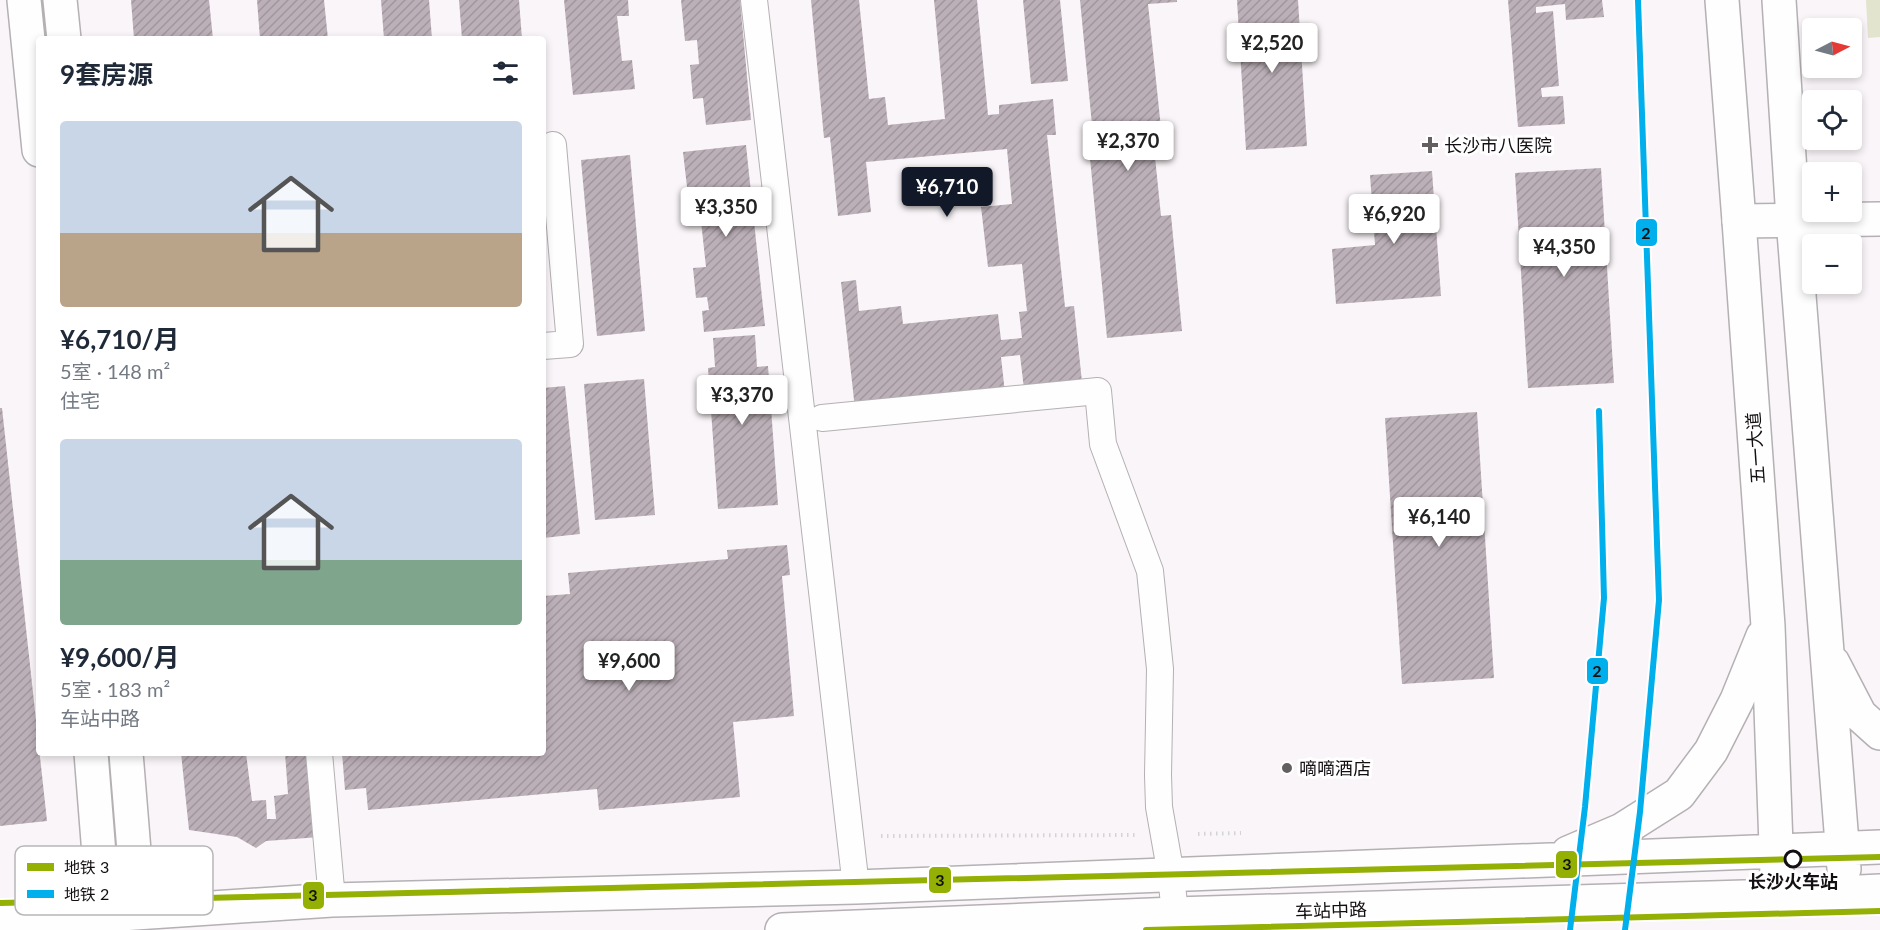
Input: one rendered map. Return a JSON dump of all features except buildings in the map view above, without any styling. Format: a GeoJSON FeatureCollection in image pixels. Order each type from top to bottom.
{"type":"FeatureCollection","features":[{"type":"Feature","properties":{"kind":"main road"},"geometry":{"type":"LineString","coordinates":[[24,0],[36,120]]}},
{"type":"Feature","properties":{"kind":"main road"},"geometry":{"type":"LineString","coordinates":[[60,0],[64,36]]}},
{"type":"Feature","properties":{"kind":"main road","name":"五一大道"},"geometry":{"type":"LineString","coordinates":[[1722,0],[1768,626],[1778,896]]}},
{"type":"Feature","properties":{"kind":"main road"},"geometry":{"type":"LineString","coordinates":[[1779,0],[1793,219],[1845,892]]}},
{"type":"Feature","properties":{"kind":"main road"},"geometry":{"type":"LineString","coordinates":[[1740,221],[1880,219]]}},
{"type":"Feature","properties":{"kind":"main road"},"geometry":{"type":"LineString","coordinates":[[1550,861],[1622,830],[1679,794],[1711,751],[1737,700],[1768,626]]}},
{"type":"Feature","properties":{"kind":"main road"},"geometry":{"type":"LineString","coordinates":[[1827,651],[1860,715],[1880,733]]}},
{"type":"Feature","properties":{"kind":"main road"},"geometry":{"type":"LineString","coordinates":[[91,756],[98,846]]}},
{"type":"Feature","properties":{"kind":"main road"},"geometry":{"type":"LineString","coordinates":[[126,756],[134,846]]}},
{"type":"Feature","properties":{"kind":"main road"},"geometry":{"type":"LineString","coordinates":[[213,907],[332,900],[856,887],[1880,847]]}},
{"type":"Feature","properties":{"kind":"main road","name":"车站中路"},"geometry":{"type":"LineString","coordinates":[[782,930],[1175,914],[1880,891]]}},
{"type":"Feature","properties":{"kind":"main road"},"geometry":{"type":"LineString","coordinates":[[0,922],[104,923],[129,915]]}},
{"type":"Feature","properties":{"kind":"street"},"geometry":{"type":"LineString","coordinates":[[754,0],[856,887]]}},
{"type":"Feature","properties":{"kind":"street"},"geometry":{"type":"LineString","coordinates":[[546,345],[570,344],[553,145]]}},
{"type":"Feature","properties":{"kind":"street"},"geometry":{"type":"LineString","coordinates":[[822,417],[1098,391],[1103,444],[1150,571],[1160,669],[1159,807],[1171,875],[1175,914]]}},
{"type":"Feature","properties":{"kind":"street"},"geometry":{"type":"LineString","coordinates":[[319,756],[332,900]]}},
{"type":"Feature","properties":{"kind":"path"},"geometry":{"type":"LineString","coordinates":[[1198,834],[1241,833]]}},
{"type":"Feature","properties":{"kind":"path"},"geometry":{"type":"LineString","coordinates":[[881,836],[1141,835]]}},
{"type":"Feature","properties":{"kind":"green space"},"geometry":{"type":"Polygon","coordinates":[[[1866,0],[1880,0],[1880,37],[1868,38],[1866,0]]]}},
{"type":"Feature","properties":{"kind":"metro line","name":"2"},"geometry":{"type":"LineString","coordinates":[[1625,930],[1640,812],[1659,600],[1638,0]]}},
{"type":"Feature","properties":{"kind":"metro line","name":"2"},"geometry":{"type":"LineString","coordinates":[[1570,930],[1585,807],[1604,598],[1599,411]]}},
{"type":"Feature","properties":{"kind":"metro line","name":"3"},"geometry":{"type":"LineString","coordinates":[[213,898],[1880,857]]}},
{"type":"Feature","properties":{"kind":"metro line","name":"3"},"geometry":{"type":"LineString","coordinates":[[0,903],[15,903]]}},
{"type":"Feature","properties":{"kind":"metro line","name":"3"},"geometry":{"type":"LineString","coordinates":[[1146,930],[1880,911]]}},
{"type":"Feature","properties":{"kind":"place","name":"长沙市八医院"},"geometry":{"type":"Point","coordinates":[1430,145]}},
{"type":"Feature","properties":{"kind":"place","name":"嘀嘀酒店"},"geometry":{"type":"Point","coordinates":[1287,768]}},
{"type":"Feature","properties":{"kind":"place","name":"长沙火车站"},"geometry":{"type":"Point","coordinates":[1793,859]}}]}
